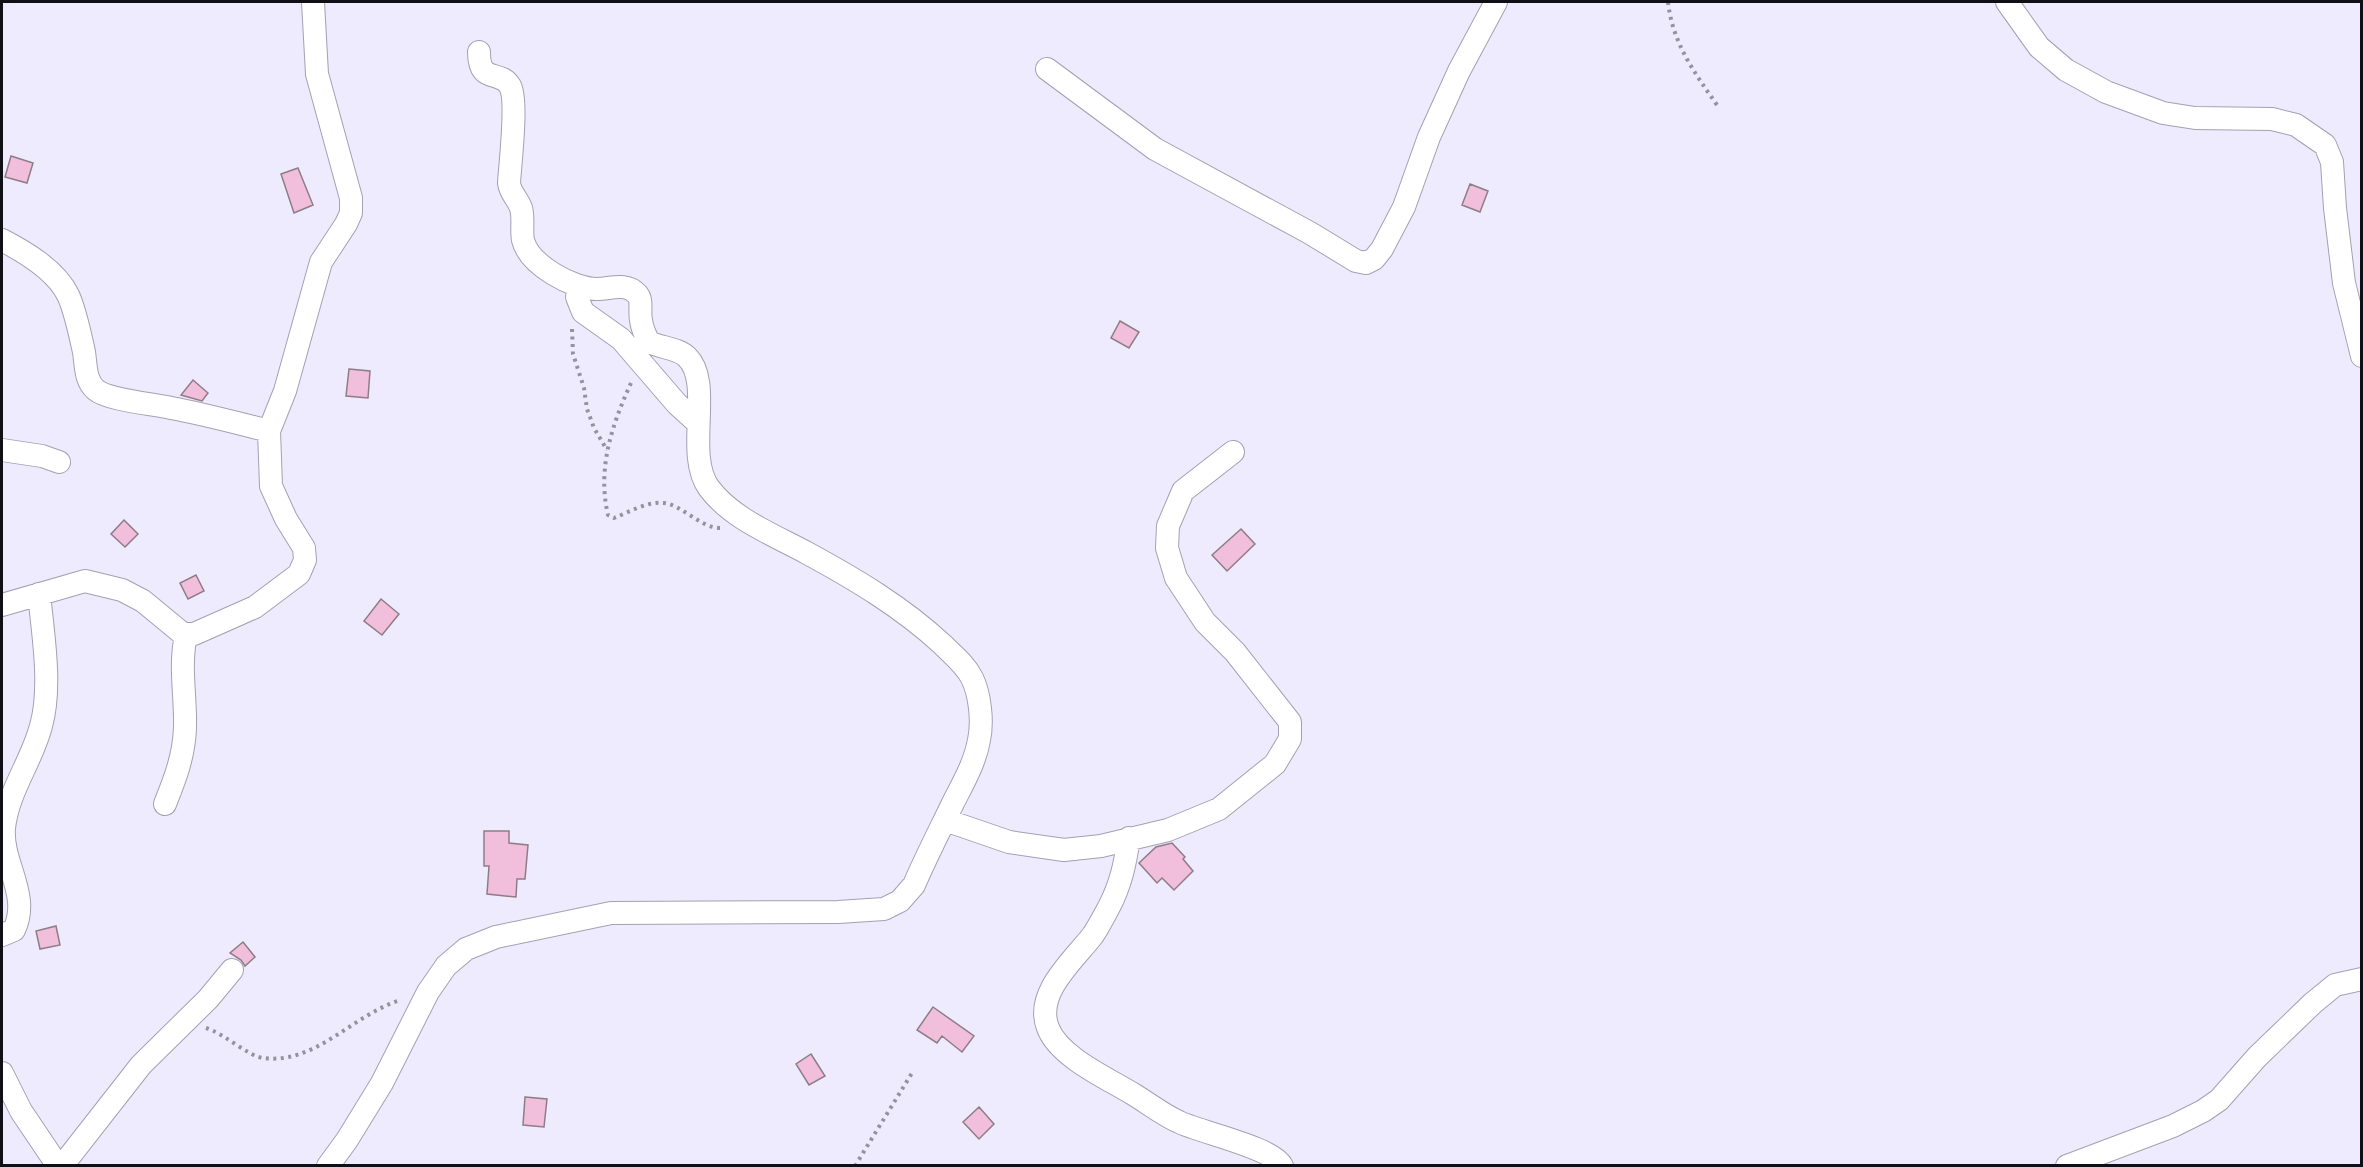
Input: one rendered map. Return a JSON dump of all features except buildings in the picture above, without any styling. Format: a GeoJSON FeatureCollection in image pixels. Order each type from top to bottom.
{"type":"FeatureCollection","features":[{"type":"Feature","properties":{"kind":"street"},"geometry":{"type":"LineString","coordinates":[[2,604],[85,581],[122,590],[143,602],[186,635],[194,634],[255,607],[299,574],[303,567],[304,548],[286,519],[271,486],[269,431],[285,391],[321,262],[351,213],[351,198],[317,74],[313,2]]}},
{"type":"Feature","properties":{"kind":"street"},"geometry":{"type":"LineString","coordinates":[[1047,69],[1155,149],[1310,233],[1356,261],[1366,262],[1374,259],[1382,249],[1404,207],[1433,127],[1459,71],[1496,2]]}},
{"type":"Feature","properties":{"kind":"street"},"geometry":{"type":"LineString","coordinates":[[2007,2],[2039,47],[2066,70],[2106,92],[2163,113],[2196,118],[2272,119],[2296,125],[2325,145],[2332,162],[2344,283],[2361,356]]}},
{"type":"Feature","properties":{"kind":"street"},"geometry":{"type":"LineString","coordinates":[[479,52],[479,60],[485,73],[506,81],[513,99],[509,183],[510,190],[521,208],[524,241],[529,253],[538,264],[580,297],[583,312],[621,339],[677,404],[698,423]]}},
{"type":"Feature","properties":{"kind":"street"},"geometry":{"type":"LineString","coordinates":[[2,240],[34,260],[51,274],[68,294],[83,350],[87,375],[94,389],[102,394],[121,399],[172,408],[269,431]]}},
{"type":"Feature","properties":{"kind":"street"},"geometry":{"type":"LineString","coordinates":[[328,1166],[382,1083],[428,992],[446,966],[466,949],[496,937],[611,914],[838,912],[884,909],[900,901],[914,885],[970,769],[980,739],[979,703],[973,679],[961,662],[918,622],[848,575],[742,518],[708,487],[702,472],[698,450],[699,389],[693,363],[685,355],[649,342],[640,319],[640,298],[637,293],[621,287],[597,289],[580,297]]}},
{"type":"Feature","properties":{"kind":"street"},"geometry":{"type":"LineString","coordinates":[[2,450],[42,456],[59,462]]}},
{"type":"Feature","properties":{"kind":"street"},"geometry":{"type":"LineString","coordinates":[[945,820],[1009,842],[1064,850],[1101,846],[1168,830],[1219,809],[1275,764],[1290,739],[1290,722],[1235,652],[1205,622],[1176,578],[1167,548],[1168,526],[1184,491],[1233,452]]}},
{"type":"Feature","properties":{"kind":"street"},"geometry":{"type":"LineString","coordinates":[[2,935],[14,930],[19,917],[19,897],[4,846],[6,814],[14,787],[33,750],[42,724],[47,668],[39,594]]}},
{"type":"Feature","properties":{"kind":"street"},"geometry":{"type":"LineString","coordinates":[[165,804],[180,769],[184,737],[181,668],[186,635]]}},
{"type":"Feature","properties":{"kind":"street"},"geometry":{"type":"LineString","coordinates":[[1129,838],[1124,873],[1109,907],[1094,933],[1055,983],[1047,1000],[1044,1012],[1048,1030],[1083,1066],[1179,1122],[1261,1150],[1279,1160],[1282,1166]]}},
{"type":"Feature","properties":{"kind":"street"},"geometry":{"type":"LineString","coordinates":[[4,1085],[60,1166],[141,1065],[223,983],[232,970]]}},
{"type":"Feature","properties":{"kind":"street"},"geometry":{"type":"LineString","coordinates":[[2067,1166],[2173,1126],[2203,1111],[2219,1100],[2256,1057],[2313,1003],[2335,985],[2361,979]]}},
{"type":"Feature","properties":{"kind":"path"},"geometry":{"type":"LineString","coordinates":[[1668,2],[1676,41],[1688,64],[1719,108]]}},
{"type":"Feature","properties":{"kind":"path"},"geometry":{"type":"LineString","coordinates":[[580,297],[572,331],[573,354],[594,428],[607,450]]}},
{"type":"Feature","properties":{"kind":"path"},"geometry":{"type":"LineString","coordinates":[[639,362],[613,424],[607,450],[605,480],[607,512],[610,518],[650,504],[666,503],[718,529],[742,518]]}},
{"type":"Feature","properties":{"kind":"path"},"geometry":{"type":"LineString","coordinates":[[186,1021],[223,1035],[253,1055],[263,1058],[290,1059],[321,1045],[347,1027],[391,1003],[428,992]]}},
{"type":"Feature","properties":{"kind":"path"},"geometry":{"type":"LineString","coordinates":[[855,1166],[912,1073]]}}]}
